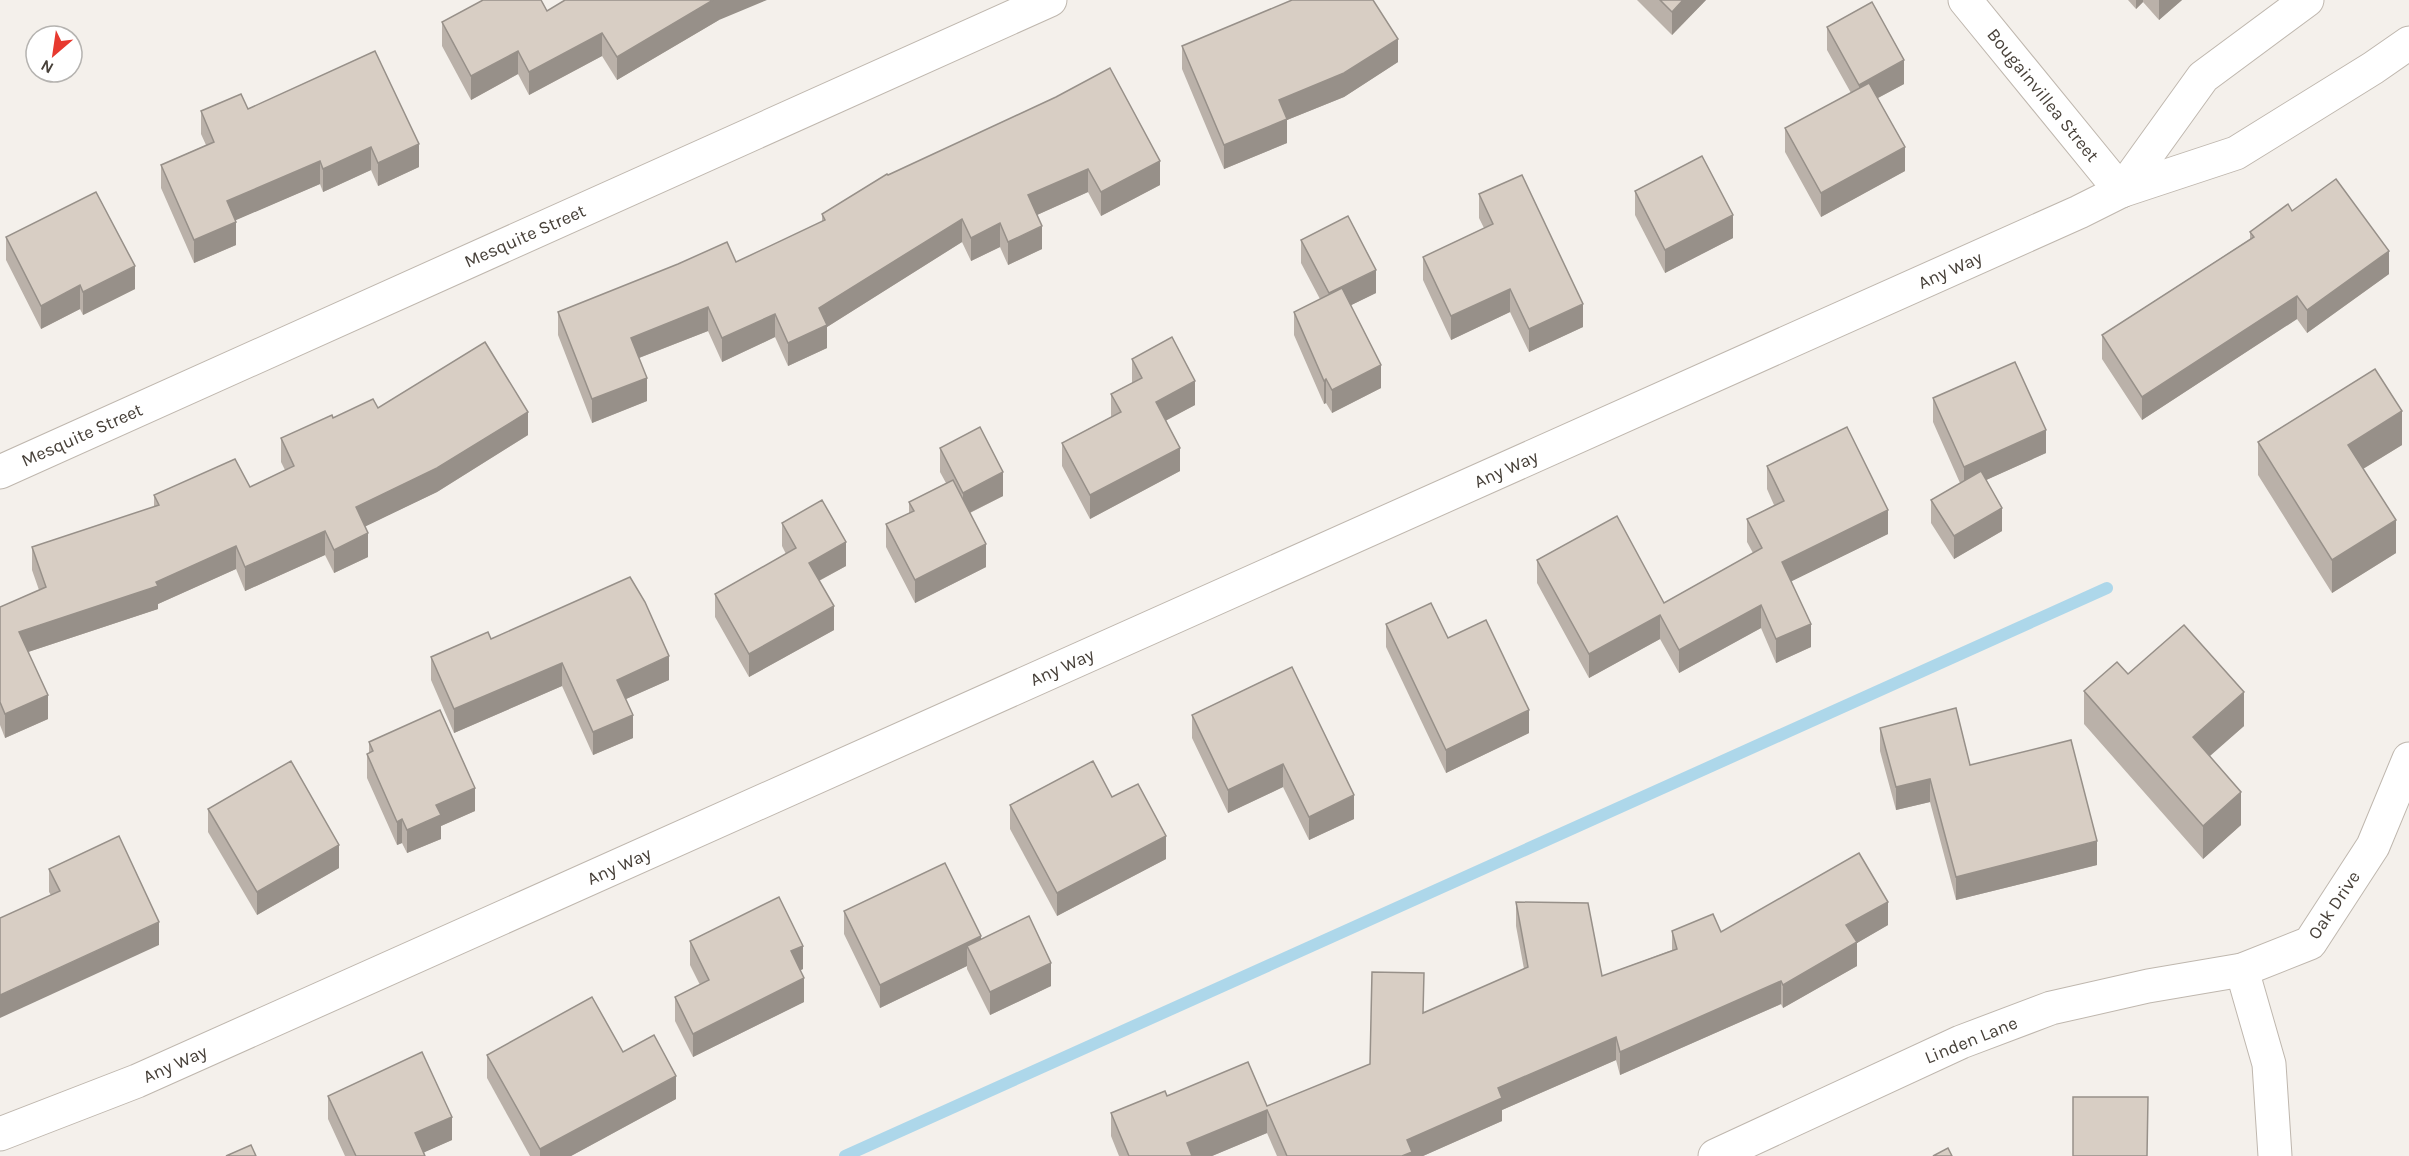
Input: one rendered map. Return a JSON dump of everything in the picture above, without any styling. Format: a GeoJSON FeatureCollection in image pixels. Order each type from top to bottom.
{"type":"FeatureCollection","features":[{"type":"Feature","properties":{"kind":"street","name":"Mesquite Street"},"geometry":{"type":"LineString","coordinates":[[0,472],[1050,0]]}},
{"type":"Feature","properties":{"kind":"street","name":"Bougainvillea Street"},"geometry":{"type":"LineString","coordinates":[[1965,0],[2121,191]]}},
{"type":"Feature","properties":{"kind":"street","name":"Any Way"},"geometry":{"type":"LineString","coordinates":[[2121,191],[2203,76],[2307,0]]}},
{"type":"Feature","properties":{"kind":"street","name":"Any Way"},"geometry":{"type":"LineString","coordinates":[[0,1134],[137,1081],[2068,217],[2121,191],[2236,153],[2409,43]]}},
{"type":"Feature","properties":{"kind":"street","name":"Oak Drive"},"geometry":{"type":"LineString","coordinates":[[2242,970],[2310,943],[2373,846],[2409,759]]}},
{"type":"Feature","properties":{"kind":"street","name":"Linden Lane"},"geometry":{"type":"LineString","coordinates":[[1715,1156],[1961,1041],[2051,1008],[2148,986],[2242,970]]}},
{"type":"Feature","properties":{"kind":"street"},"geometry":{"type":"LineString","coordinates":[[2242,970],[2270,1064],[2275,1156]]}},
{"type":"Feature","properties":{"kind":"building"},"geometry":{"type":"Polygon","coordinates":[[[483,0],[541,0],[547,11],[565,0],[713,0],[617,57],[602,33],[529,72],[518,51],[471,76],[442,22],[483,0]]]}},
{"type":"Feature","properties":{"kind":"building"},"geometry":{"type":"Polygon","coordinates":[[[1292,0],[1373,0],[1398,39],[1344,73],[1279,100],[1287,119],[1224,145],[1182,46],[1292,0]]]}},
{"type":"Feature","properties":{"kind":"building"},"geometry":{"type":"Polygon","coordinates":[[[1660,0],[1683,0],[1672,12],[1660,0]]]}},
{"type":"Feature","properties":{"kind":"building"},"geometry":{"type":"Polygon","coordinates":[[[1872,2],[1904,60],[1859,85],[1827,27],[1872,2]]]}},
{"type":"Feature","properties":{"kind":"building"},"geometry":{"type":"Polygon","coordinates":[[[375,51],[419,144],[378,163],[371,147],[323,169],[320,161],[227,201],[236,222],[194,240],[161,165],[214,142],[201,111],[241,94],[248,109],[375,51]]]}},
{"type":"Feature","properties":{"kind":"building"},"geometry":{"type":"Polygon","coordinates":[[[1110,68],[1160,161],[1101,192],[1088,169],[1028,195],[1042,226],[1008,242],[1000,223],[971,238],[962,219],[819,308],[827,325],[788,343],[775,314],[722,338],[708,307],[631,338],[647,378],[592,399],[558,312],[727,242],[736,262],[825,220],[822,214],[887,174],[1056,97],[1110,68]]]}},
{"type":"Feature","properties":{"kind":"building"},"geometry":{"type":"Polygon","coordinates":[[[1869,83],[1905,147],[1821,193],[1785,128],[1869,83]]]}},
{"type":"Feature","properties":{"kind":"building"},"geometry":{"type":"Polygon","coordinates":[[[1702,156],[1733,215],[1665,250],[1635,191],[1702,156]]]}},
{"type":"Feature","properties":{"kind":"building"},"geometry":{"type":"Polygon","coordinates":[[[1522,175],[1583,304],[1529,329],[1510,289],[1451,316],[1423,257],[1493,224],[1479,194],[1522,175]]]}},
{"type":"Feature","properties":{"kind":"building"},"geometry":{"type":"Polygon","coordinates":[[[2336,179],[2389,251],[2307,310],[2297,296],[2142,397],[2102,335],[2254,237],[2250,232],[2288,204],[2292,211],[2336,179]]]}},
{"type":"Feature","properties":{"kind":"building"},"geometry":{"type":"Polygon","coordinates":[[[96,192],[135,266],[83,292],[80,285],[41,306],[6,237],[96,192]]]}},
{"type":"Feature","properties":{"kind":"building"},"geometry":{"type":"Polygon","coordinates":[[[1348,216],[1376,270],[1329,293],[1301,240],[1348,216]]]}},
{"type":"Feature","properties":{"kind":"building"},"geometry":{"type":"Polygon","coordinates":[[[1342,288],[1381,365],[1332,390],[1326,379],[1324,381],[1294,312],[1342,288]]]}},
{"type":"Feature","properties":{"kind":"building"},"geometry":{"type":"Polygon","coordinates":[[[1172,337],[1195,381],[1156,402],[1180,448],[1090,495],[1062,443],[1121,412],[1111,394],[1142,378],[1132,359],[1172,337]]]}},
{"type":"Feature","properties":{"kind":"building"},"geometry":{"type":"Polygon","coordinates":[[[485,342],[528,412],[437,468],[356,507],[368,533],[334,550],[325,531],[245,567],[236,546],[156,582],[158,586],[19,632],[48,695],[5,714],[0,702],[0,607],[46,587],[32,547],[159,505],[154,495],[235,459],[250,487],[294,466],[281,438],[332,415],[333,418],[373,399],[378,408],[485,342]]]}},
{"type":"Feature","properties":{"kind":"building"},"geometry":{"type":"Polygon","coordinates":[[[2015,362],[2046,430],[1964,467],[1933,398],[2015,362]]]}},
{"type":"Feature","properties":{"kind":"building"},"geometry":{"type":"Polygon","coordinates":[[[2375,369],[2402,411],[2348,445],[2396,520],[2332,560],[2258,442],[2375,369]]]}},
{"type":"Feature","properties":{"kind":"building"},"geometry":{"type":"Polygon","coordinates":[[[980,427],[1003,472],[963,493],[940,448],[980,427]]]}},
{"type":"Feature","properties":{"kind":"building"},"geometry":{"type":"Polygon","coordinates":[[[1847,427],[1888,510],[1782,562],[1811,624],[1776,639],[1761,605],[1679,650],[1660,615],[1589,654],[1537,560],[1617,516],[1664,603],[1762,548],[1747,519],[1784,501],[1767,466],[1847,427]]]}},
{"type":"Feature","properties":{"kind":"building"},"geometry":{"type":"Polygon","coordinates":[[[1981,471],[2002,508],[1954,536],[1931,500],[1981,471]]]}},
{"type":"Feature","properties":{"kind":"building"},"geometry":{"type":"Polygon","coordinates":[[[953,480],[986,544],[915,580],[886,524],[914,511],[909,502],[953,480]]]}},
{"type":"Feature","properties":{"kind":"building"},"geometry":{"type":"Polygon","coordinates":[[[822,500],[846,542],[809,563],[834,606],[749,654],[715,594],[796,548],[782,523],[822,500]]]}},
{"type":"Feature","properties":{"kind":"building"},"geometry":{"type":"Polygon","coordinates":[[[630,577],[645,602],[669,656],[617,680],[633,715],[593,732],[562,663],[454,709],[431,657],[488,632],[491,639],[630,577]]]}},
{"type":"Feature","properties":{"kind":"building"},"geometry":{"type":"Polygon","coordinates":[[[1431,603],[1448,638],[1486,620],[1529,710],[1446,750],[1386,624],[1431,603]]]}},
{"type":"Feature","properties":{"kind":"building"},"geometry":{"type":"Polygon","coordinates":[[[2184,625],[2244,692],[2193,737],[2241,792],[2203,826],[2084,691],[2117,662],[2128,674],[2184,625]]]}},
{"type":"Feature","properties":{"kind":"building"},"geometry":{"type":"Polygon","coordinates":[[[1292,667],[1354,795],[1309,817],[1283,764],[1228,790],[1192,715],[1292,667]]]}},
{"type":"Feature","properties":{"kind":"building"},"geometry":{"type":"Polygon","coordinates":[[[1956,708],[1970,765],[2071,740],[2097,841],[1956,877],[1930,779],[1896,787],[1880,728],[1956,708]]]}},
{"type":"Feature","properties":{"kind":"building"},"geometry":{"type":"Polygon","coordinates":[[[440,710],[475,788],[436,805],[441,815],[407,830],[402,819],[397,822],[367,754],[373,751],[369,742],[440,710]]]}},
{"type":"Feature","properties":{"kind":"building"},"geometry":{"type":"Polygon","coordinates":[[[291,761],[339,845],[257,892],[208,809],[291,761]]]}},
{"type":"Feature","properties":{"kind":"building"},"geometry":{"type":"Polygon","coordinates":[[[1093,761],[1112,797],[1138,784],[1166,836],[1057,893],[1010,805],[1093,761]]]}},
{"type":"Feature","properties":{"kind":"building"},"geometry":{"type":"Polygon","coordinates":[[[119,836],[159,922],[0,995],[0,918],[60,891],[49,869],[119,836]]]}},
{"type":"Feature","properties":{"kind":"building"},"geometry":{"type":"Polygon","coordinates":[[[1859,853],[1888,902],[1846,925],[1857,942],[1783,985],[1781,981],[1620,1052],[1616,1037],[1498,1088],[1502,1098],[1407,1140],[1412,1152],[1402,1156],[1287,1156],[1267,1110],[1187,1143],[1192,1156],[1129,1156],[1111,1113],[1165,1091],[1167,1096],[1248,1062],[1267,1106],[1370,1064],[1372,972],[1424,973],[1423,1013],[1528,967],[1516,902],[1588,903],[1602,976],[1677,949],[1672,931],[1713,914],[1721,932],[1859,853]]]}},
{"type":"Feature","properties":{"kind":"building"},"geometry":{"type":"Polygon","coordinates":[[[945,863],[981,936],[880,985],[844,911],[945,863]]]}},
{"type":"Feature","properties":{"kind":"building"},"geometry":{"type":"Polygon","coordinates":[[[779,897],[803,946],[791,951],[804,978],[693,1034],[675,997],[709,980],[690,941],[779,897]]]}},
{"type":"Feature","properties":{"kind":"building"},"geometry":{"type":"Polygon","coordinates":[[[1029,916],[1051,963],[990,992],[967,946],[1029,916]]]}},
{"type":"Feature","properties":{"kind":"building"},"geometry":{"type":"Polygon","coordinates":[[[592,997],[623,1052],[654,1035],[676,1076],[540,1149],[487,1055],[592,997]]]}},
{"type":"Feature","properties":{"kind":"building"},"geometry":{"type":"Polygon","coordinates":[[[422,1052],[452,1117],[415,1133],[425,1156],[356,1156],[328,1096],[422,1052]]]}},
{"type":"Feature","properties":{"kind":"building"},"geometry":{"type":"Polygon","coordinates":[[[2073,1097],[2148,1097],[2147,1156],[2073,1156],[2073,1097]]]}},
{"type":"Feature","properties":{"kind":"building"},"geometry":{"type":"Polygon","coordinates":[[[251,1145],[256,1156],[226,1156],[251,1145]]]}},
{"type":"Feature","properties":{"kind":"building"},"geometry":{"type":"Polygon","coordinates":[[[1948,1148],[1952,1156],[1933,1156],[1948,1148]]]}},
{"type":"Feature","properties":{"kind":"waterway"},"geometry":{"type":"LineString","coordinates":[[845,1156],[2107,588]]}}]}
